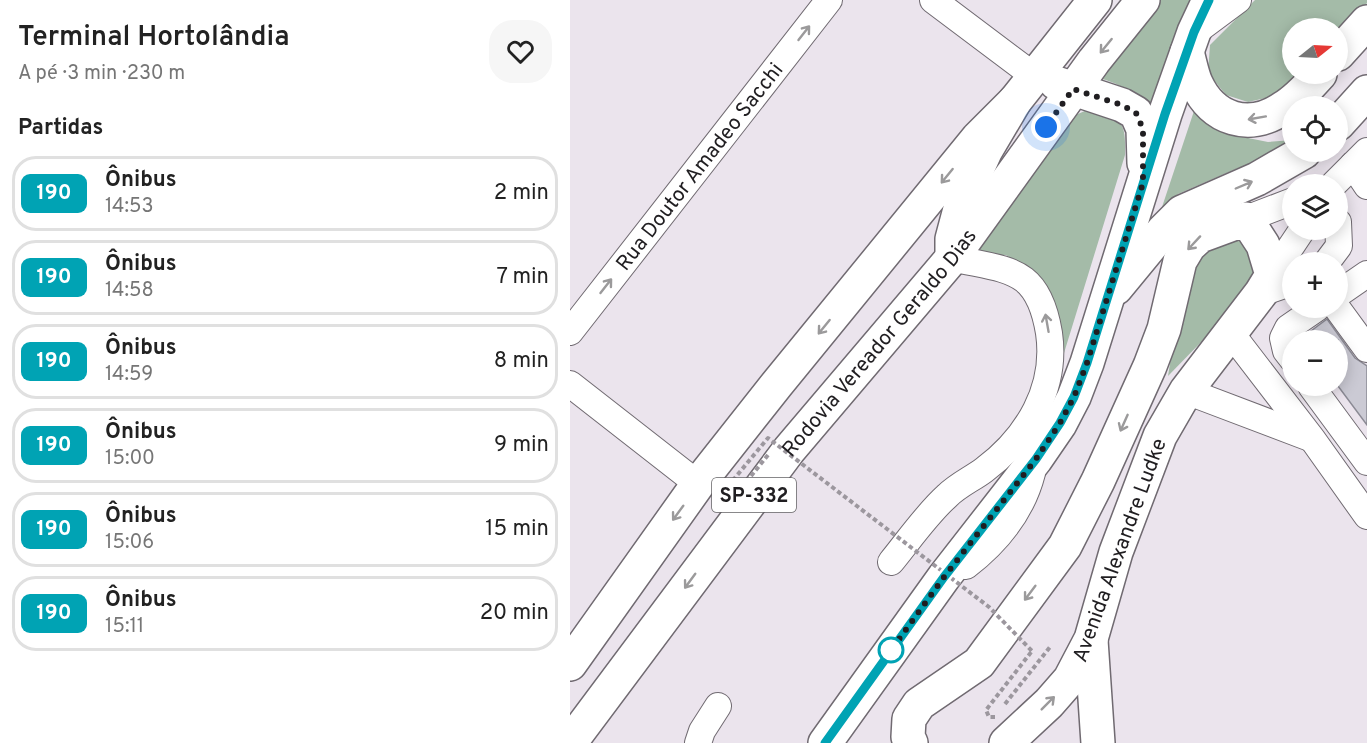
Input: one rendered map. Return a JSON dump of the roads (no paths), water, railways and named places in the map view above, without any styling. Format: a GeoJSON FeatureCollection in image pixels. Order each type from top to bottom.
{"type":"FeatureCollection","features":[{"type":"Feature","properties":{"kind":"main road"},"geometry":{"type":"LineString","coordinates":[[952,258],[952,239],[961,205],[986,150],[1015,101],[1095,0]]}},
{"type":"Feature","properties":{"kind":"main road","name":"Rodovia Vereador Geraldo Dias"},"geometry":{"type":"LineString","coordinates":[[570,743],[789,450],[952,258],[1073,89],[1143,0]]}},
{"type":"Feature","properties":{"kind":"main road"},"geometry":{"type":"LineString","coordinates":[[825,743],[944,577],[1036,459],[1069,406],[1087,363],[1143,183],[1191,42],[1209,0]]}},
{"type":"Feature","properties":{"kind":"main road"},"geometry":{"type":"LineString","coordinates":[[1348,43],[1367,22]]}},
{"type":"Feature","properties":{"kind":"main road"},"geometry":{"type":"LineString","coordinates":[[1191,42],[1196,82],[1207,101],[1223,116],[1242,121],[1262,119],[1283,109],[1311,84]]}},
{"type":"Feature","properties":{"kind":"main road"},"geometry":{"type":"LineString","coordinates":[[1034,76],[1122,105],[1136,113],[1143,129],[1143,183]]}},
{"type":"Feature","properties":{"kind":"main road"},"geometry":{"type":"LineString","coordinates":[[1348,115],[1367,92]]}},
{"type":"Feature","properties":{"kind":"main road"},"geometry":{"type":"LineString","coordinates":[[570,664],[698,484],[777,384],[978,138],[1015,101]]}},
{"type":"Feature","properties":{"kind":"main road"},"geometry":{"type":"LineString","coordinates":[[1106,301],[1163,231],[1182,212],[1257,179],[1287,162]]}},
{"type":"Feature","properties":{"kind":"main road"},"geometry":{"type":"LineString","coordinates":[[912,743],[908,736],[909,719],[919,704],[978,663],[1065,546],[1098,481],[1150,366],[1164,329],[1180,261],[1185,254],[1200,236],[1246,219],[1263,245],[1275,283]]}},
{"type":"Feature","properties":{"kind":"main road","name":"Avenida Alexandre Ludke"},"geometry":{"type":"LineString","coordinates":[[1006,743],[1049,703],[1070,679],[1091,639],[1116,552],[1160,436],[1186,391],[1230,332],[1275,283]]}},
{"type":"Feature","properties":{"kind":"main road"},"geometry":{"type":"LineString","coordinates":[[1091,639],[1098,743]]}},
{"type":"Feature","properties":{"kind":"street","name":"Rua Doutor Amadeo Sacchi"},"geometry":{"type":"LineString","coordinates":[[570,332],[829,0]]}},
{"type":"Feature","properties":{"kind":"street"},"geometry":{"type":"LineString","coordinates":[[933,0],[1034,76]]}},
{"type":"Feature","properties":{"kind":"street"},"geometry":{"type":"LineString","coordinates":[[1191,42],[1238,0]]}},
{"type":"Feature","properties":{"kind":"street"},"geometry":{"type":"LineString","coordinates":[[1344,174],[1360,158]]}},
{"type":"Feature","properties":{"kind":"street"},"geometry":{"type":"LineString","coordinates":[[1360,158],[1367,186]]}},
{"type":"Feature","properties":{"kind":"street"},"geometry":{"type":"LineString","coordinates":[[1246,219],[1282,205]]}},
{"type":"Feature","properties":{"kind":"street","name":"Avenida Alexandre Ludke"},"geometry":{"type":"LineString","coordinates":[[1275,283],[1297,240]]}},
{"type":"Feature","properties":{"kind":"street"},"geometry":{"type":"LineString","coordinates":[[891,562],[945,497],[985,470],[1017,438],[1038,406],[1048,381],[1052,353],[1046,314],[1037,292],[1026,280],[1005,268],[952,258]]}},
{"type":"Feature","properties":{"kind":"street"},"geometry":{"type":"LineString","coordinates":[[1348,287],[1367,274]]}},
{"type":"Feature","properties":{"kind":"street"},"geometry":{"type":"LineString","coordinates":[[1287,330],[1302,318]]}},
{"type":"Feature","properties":{"kind":"street"},"geometry":{"type":"LineString","coordinates":[[1344,318],[1367,349]]}},
{"type":"Feature","properties":{"kind":"street"},"geometry":{"type":"LineString","coordinates":[[1230,332],[1367,516]]}},
{"type":"Feature","properties":{"kind":"street"},"geometry":{"type":"LineString","coordinates":[[1048,381],[1087,363]]}},
{"type":"Feature","properties":{"kind":"street"},"geometry":{"type":"LineString","coordinates":[[570,384],[698,484]]}},
{"type":"Feature","properties":{"kind":"street"},"geometry":{"type":"LineString","coordinates":[[1186,391],[1312,440]]}},
{"type":"Feature","properties":{"kind":"street"},"geometry":{"type":"LineString","coordinates":[[1318,396],[1367,462]]}},
{"type":"Feature","properties":{"kind":"street"},"geometry":{"type":"LineString","coordinates":[[698,743],[702,731],[717,706]]}}]}
